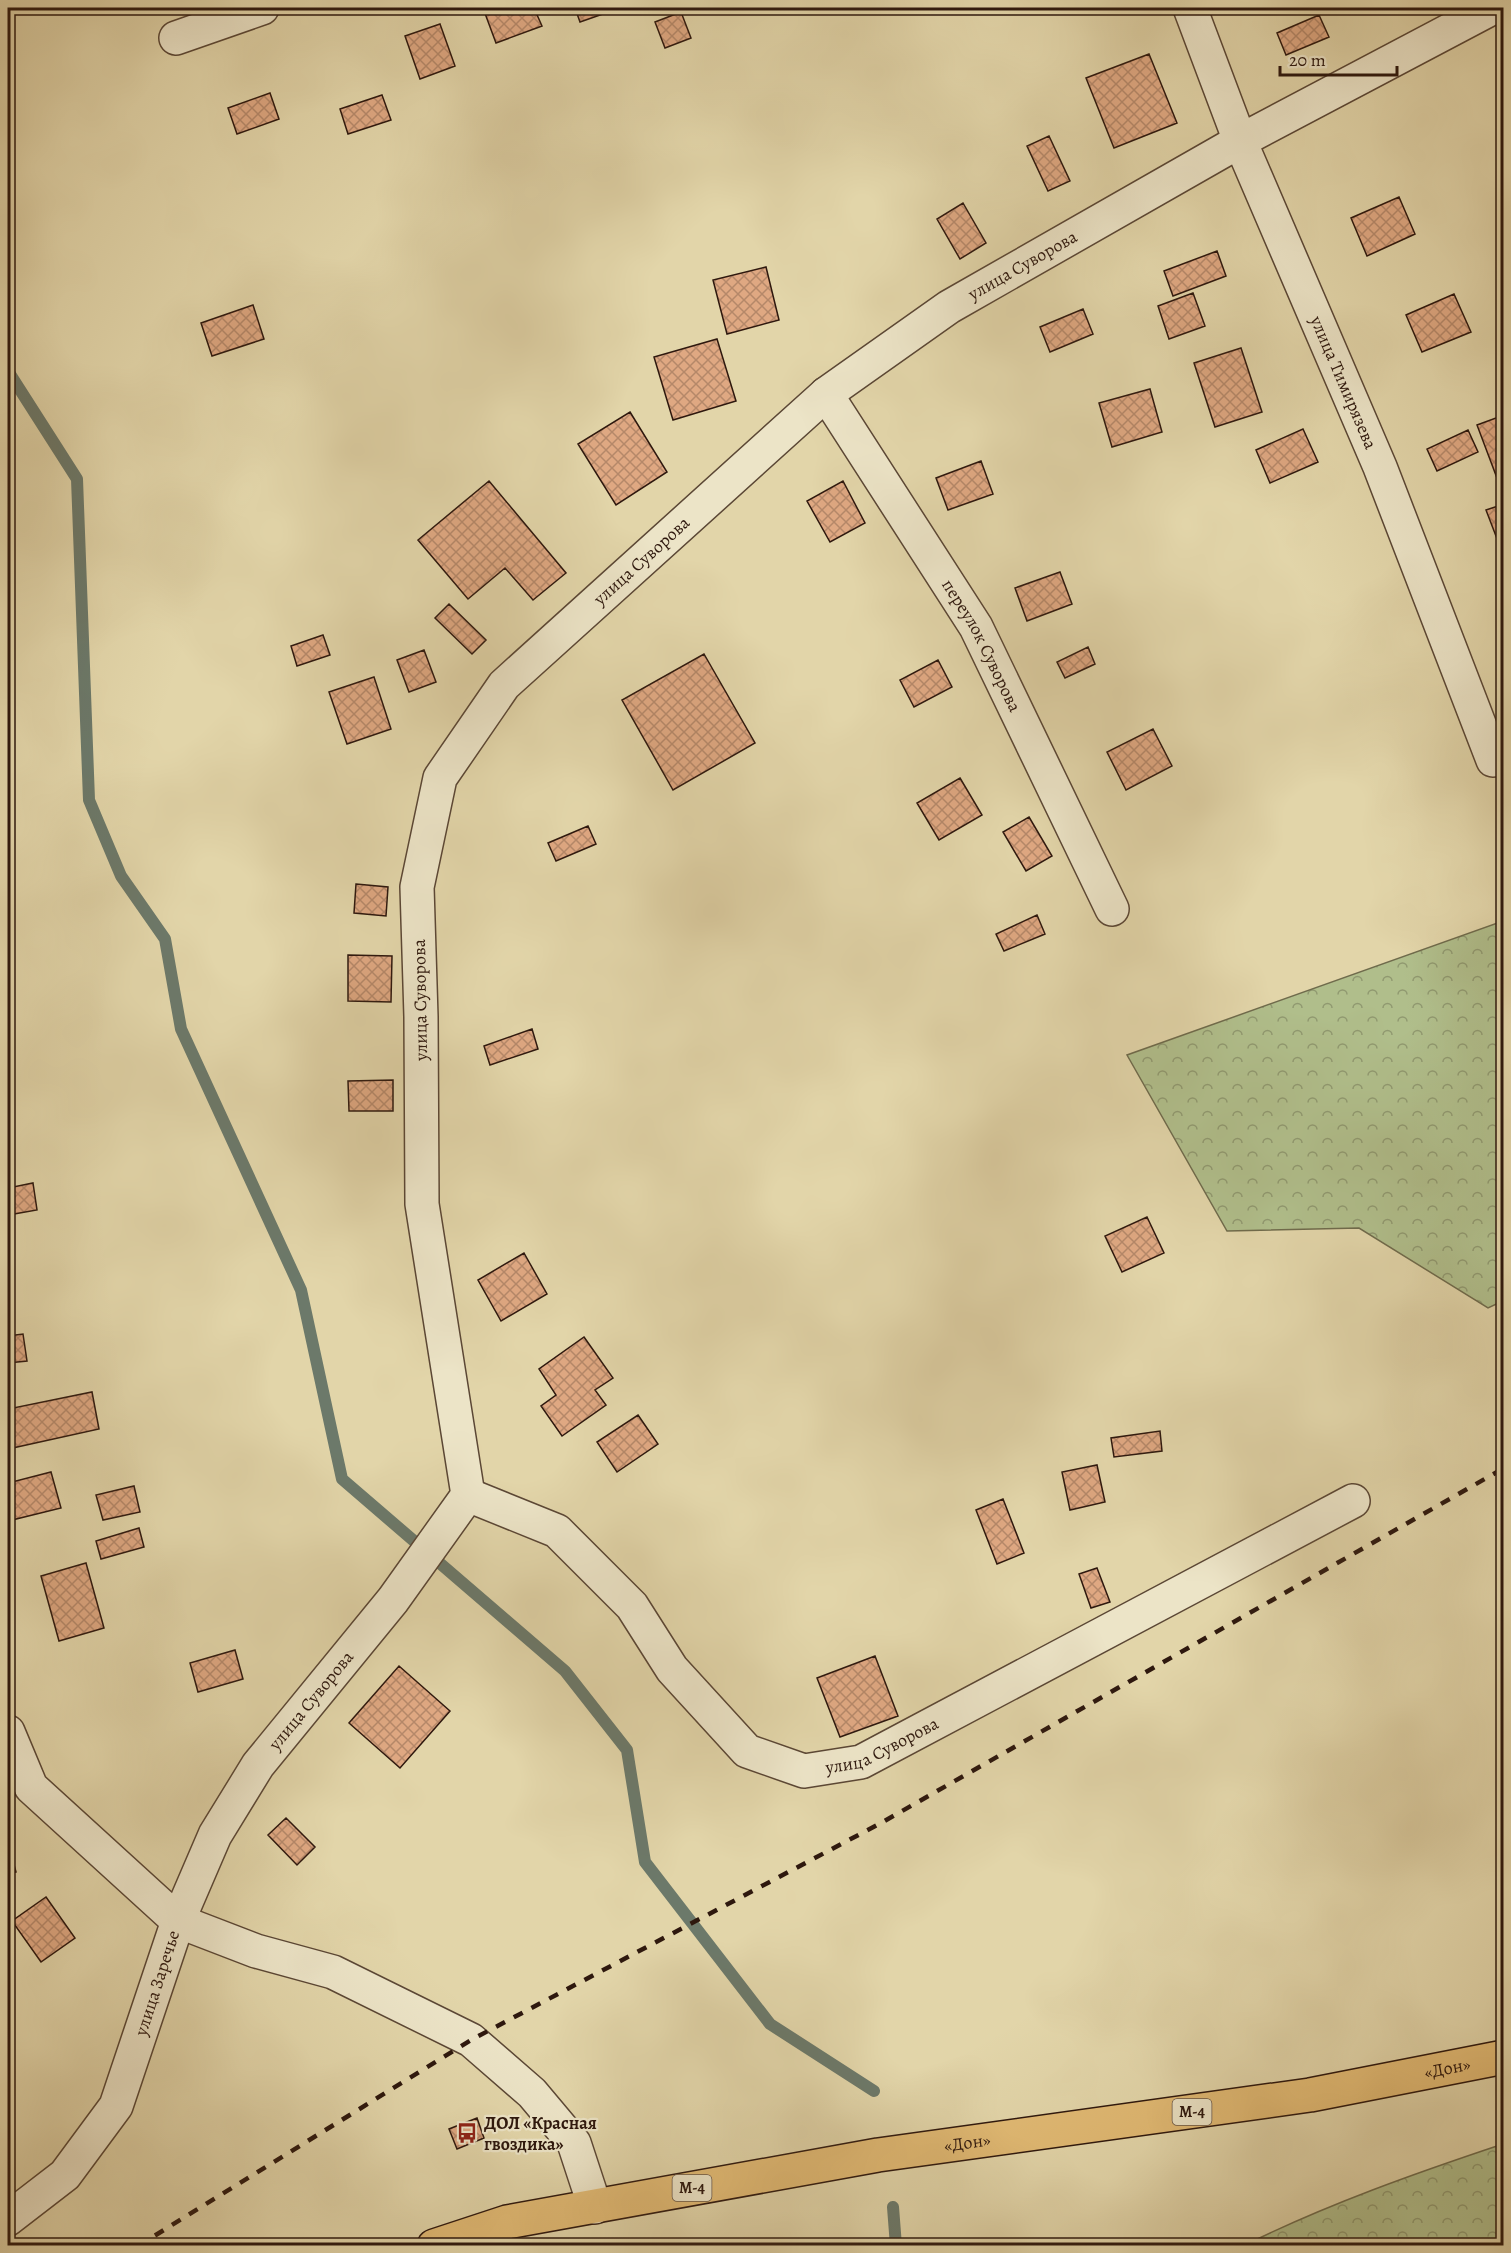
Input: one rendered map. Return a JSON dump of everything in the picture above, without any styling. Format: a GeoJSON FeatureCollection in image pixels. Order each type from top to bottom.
{"type":"FeatureCollection","features":[{"type":"Feature","properties":{"kind":"highway","name":"«Дон»"},"geometry":{"type":"LineString","coordinates":[[434,2246],[507,2222],[878,2155],[1310,2096],[1503,2057]]}},
{"type":"Feature","properties":{"kind":"street"},"geometry":{"type":"LineString","coordinates":[[176,38],[262,8]]}},
{"type":"Feature","properties":{"kind":"street","name":"улица Тимирязева"},"geometry":{"type":"LineString","coordinates":[[1190,8],[1240,141],[1380,467],[1498,757]]}},
{"type":"Feature","properties":{"kind":"street","name":"улица Суворова"},"geometry":{"type":"LineString","coordinates":[[178,1921],[215,1835],[258,1765],[393,1600],[468,1495],[422,1204],[421,1017],[417,887],[440,778],[504,685],[825,394],[949,307],[1240,141],[1492,8]]}},
{"type":"Feature","properties":{"kind":"street","name":"переулок Суворова"},"geometry":{"type":"LineString","coordinates":[[825,394],[976,627],[1112,909]]}},
{"type":"Feature","properties":{"kind":"street","name":"улица Суворова"},"geometry":{"type":"LineString","coordinates":[[468,1495],[557,1531],[632,1606],[672,1669],[747,1751],[804,1771],[861,1762],[1353,1502]]}},
{"type":"Feature","properties":{"kind":"street","name":"улица Заречье"},"geometry":{"type":"LineString","coordinates":[[8,1732],[31,1787],[178,1921],[116,2106],[65,2175],[8,2219]]}},
{"type":"Feature","properties":{"kind":"street"},"geometry":{"type":"LineString","coordinates":[[178,1921],[256,1951],[333,1972],[471,2040],[532,2093],[574,2144],[595,2206]]}},
{"type":"Feature","properties":{"kind":"green space"},"geometry":{"type":"Polygon","coordinates":[[[1503,921],[1503,1301],[1488,1308],[1359,1228],[1227,1231],[1127,1055],[1503,921]]]}},
{"type":"Feature","properties":{"kind":"green space"},"geometry":{"type":"Polygon","coordinates":[[[1503,2144],[1503,2245],[1245,2245],[1372,2190],[1503,2144]]]}},
{"type":"Feature","properties":{"kind":"building"},"geometry":{"type":"Polygon","coordinates":[[[483,8],[534,8],[542,26],[496,43],[483,8]]]}},
{"type":"Feature","properties":{"kind":"building"},"geometry":{"type":"Polygon","coordinates":[[[575,8],[620,8],[580,22],[575,8]]]}},
{"type":"Feature","properties":{"kind":"building"},"geometry":{"type":"Polygon","coordinates":[[[681,12],[691,38],[665,48],[655,22],[681,12]]]}},
{"type":"Feature","properties":{"kind":"building"},"geometry":{"type":"Polygon","coordinates":[[[1319,15],[1329,37],[1286,55],[1277,33],[1319,15]]]}},
{"type":"Feature","properties":{"kind":"building"},"geometry":{"type":"Polygon","coordinates":[[[440,24],[455,66],[420,79],[405,36],[440,24]]]}},
{"type":"Feature","properties":{"kind":"building"},"geometry":{"type":"Polygon","coordinates":[[[1149,54],[1177,123],[1114,148],[1086,78],[1149,54]]]}},
{"type":"Feature","properties":{"kind":"building"},"geometry":{"type":"Polygon","coordinates":[[[270,93],[279,119],[237,134],[228,108],[270,93]]]}},
{"type":"Feature","properties":{"kind":"building"},"geometry":{"type":"Polygon","coordinates":[[[382,95],[391,120],[348,134],[340,109],[382,95]]]}},
{"type":"Feature","properties":{"kind":"building"},"geometry":{"type":"Polygon","coordinates":[[[1049,136],[1070,181],[1048,191],[1027,146],[1049,136]]]}},
{"type":"Feature","properties":{"kind":"building"},"geometry":{"type":"Polygon","coordinates":[[[1399,197],[1415,234],[1367,256],[1351,218],[1399,197]]]}},
{"type":"Feature","properties":{"kind":"building"},"geometry":{"type":"Polygon","coordinates":[[[963,203],[986,243],[960,259],[937,219],[963,203]]]}},
{"type":"Feature","properties":{"kind":"building"},"geometry":{"type":"Polygon","coordinates":[[[1217,251],[1226,276],[1173,296],[1164,271],[1217,251]]]}},
{"type":"Feature","properties":{"kind":"building"},"geometry":{"type":"Polygon","coordinates":[[[766,267],[779,320],[727,334],[713,280],[766,267]]]}},
{"type":"Feature","properties":{"kind":"building"},"geometry":{"type":"Polygon","coordinates":[[[1193,293],[1205,326],[1169,339],[1158,306],[1193,293]]]}},
{"type":"Feature","properties":{"kind":"building"},"geometry":{"type":"Polygon","coordinates":[[[1454,294],[1471,332],[1422,352],[1406,315],[1454,294]]]}},
{"type":"Feature","properties":{"kind":"building"},"geometry":{"type":"Polygon","coordinates":[[[253,305],[264,339],[212,356],[201,323],[253,305]]]}},
{"type":"Feature","properties":{"kind":"building"},"geometry":{"type":"Polygon","coordinates":[[[1083,309],[1093,334],[1050,352],[1040,327],[1083,309]]]}},
{"type":"Feature","properties":{"kind":"building"},"geometry":{"type":"Polygon","coordinates":[[[717,339],[736,401],[673,420],[654,357],[717,339]]]}},
{"type":"Feature","properties":{"kind":"building"},"geometry":{"type":"Polygon","coordinates":[[[1241,348],[1262,412],[1215,427],[1194,363],[1241,348]]]}},
{"type":"Feature","properties":{"kind":"building"},"geometry":{"type":"Polygon","coordinates":[[[1150,389],[1162,432],[1112,447],[1099,403],[1150,389]]]}},
{"type":"Feature","properties":{"kind":"building"},"geometry":{"type":"Polygon","coordinates":[[[630,412],[667,472],[616,505],[578,444],[630,412]]]}},
{"type":"Feature","properties":{"kind":"building"},"geometry":{"type":"Polygon","coordinates":[[[1504,415],[1504,476],[1497,478],[1477,425],[1504,415]]]}},
{"type":"Feature","properties":{"kind":"building"},"geometry":{"type":"Polygon","coordinates":[[[1303,429],[1318,462],[1270,483],[1256,450],[1303,429]]]}},
{"type":"Feature","properties":{"kind":"building"},"geometry":{"type":"Polygon","coordinates":[[[1468,430],[1478,452],[1437,471],[1427,449],[1468,430]]]}},
{"type":"Feature","properties":{"kind":"building"},"geometry":{"type":"Polygon","coordinates":[[[981,461],[993,494],[948,510],[936,478],[981,461]]]}},
{"type":"Feature","properties":{"kind":"building"},"geometry":{"type":"Polygon","coordinates":[[[489,481],[566,573],[533,600],[505,568],[468,599],[418,540],[489,481]]]}},
{"type":"Feature","properties":{"kind":"building"},"geometry":{"type":"Polygon","coordinates":[[[843,481],[865,523],[830,542],[807,501],[843,481]]]}},
{"type":"Feature","properties":{"kind":"building"},"geometry":{"type":"Polygon","coordinates":[[[1504,504],[1504,557],[1486,510],[1504,504]]]}},
{"type":"Feature","properties":{"kind":"building"},"geometry":{"type":"Polygon","coordinates":[[[1060,572],[1072,604],[1027,621],[1015,588],[1060,572]]]}},
{"type":"Feature","properties":{"kind":"building"},"geometry":{"type":"Polygon","coordinates":[[[449,604],[486,640],[472,654],[435,618],[449,604]]]}},
{"type":"Feature","properties":{"kind":"building"},"geometry":{"type":"Polygon","coordinates":[[[323,635],[330,655],[297,666],[291,646],[323,635]]]}},
{"type":"Feature","properties":{"kind":"building"},"geometry":{"type":"Polygon","coordinates":[[[1088,647],[1095,664],[1065,678],[1057,662],[1088,647]]]}},
{"type":"Feature","properties":{"kind":"building"},"geometry":{"type":"Polygon","coordinates":[[[424,650],[436,682],[409,692],[397,660],[424,650]]]}},
{"type":"Feature","properties":{"kind":"building"},"geometry":{"type":"Polygon","coordinates":[[[704,654],[755,743],[673,790],[622,700],[704,654]]]}},
{"type":"Feature","properties":{"kind":"building"},"geometry":{"type":"Polygon","coordinates":[[[938,660],[952,687],[914,707],[900,680],[938,660]]]}},
{"type":"Feature","properties":{"kind":"building"},"geometry":{"type":"Polygon","coordinates":[[[374,677],[391,729],[347,744],[329,692],[374,677]]]}},
{"type":"Feature","properties":{"kind":"building"},"geometry":{"type":"Polygon","coordinates":[[[1153,729],[1172,766],[1126,790],[1107,752],[1153,729]]]}},
{"type":"Feature","properties":{"kind":"building"},"geometry":{"type":"Polygon","coordinates":[[[960,778],[982,815],[939,840],[917,803],[960,778]]]}},
{"type":"Feature","properties":{"kind":"building"},"geometry":{"type":"Polygon","coordinates":[[[1029,817],[1052,856],[1026,871],[1003,832],[1029,817]]]}},
{"type":"Feature","properties":{"kind":"building"},"geometry":{"type":"Polygon","coordinates":[[[588,826],[596,844],[556,861],[548,843],[588,826]]]}},
{"type":"Feature","properties":{"kind":"building"},"geometry":{"type":"Polygon","coordinates":[[[356,884],[388,887],[386,916],[354,913],[356,884]]]}},
{"type":"Feature","properties":{"kind":"building"},"geometry":{"type":"Polygon","coordinates":[[[1037,915],[1045,934],[1004,951],[996,934],[1037,915]]]}},
{"type":"Feature","properties":{"kind":"building"},"geometry":{"type":"Polygon","coordinates":[[[348,955],[392,956],[391,1002],[348,1001],[348,955]]]}},
{"type":"Feature","properties":{"kind":"building"},"geometry":{"type":"Polygon","coordinates":[[[532,1029],[538,1049],[490,1065],[484,1046],[532,1029]]]}},
{"type":"Feature","properties":{"kind":"building"},"geometry":{"type":"Polygon","coordinates":[[[393,1080],[393,1111],[349,1111],[348,1081],[393,1080]]]}},
{"type":"Feature","properties":{"kind":"building"},"geometry":{"type":"Polygon","coordinates":[[[33,1183],[37,1210],[8,1215],[8,1188],[33,1183]]]}},
{"type":"Feature","properties":{"kind":"building"},"geometry":{"type":"Polygon","coordinates":[[[1147,1217],[1164,1253],[1122,1272],[1105,1236],[1147,1217]]]}},
{"type":"Feature","properties":{"kind":"building"},"geometry":{"type":"Polygon","coordinates":[[[524,1253],[547,1294],[501,1321],[478,1280],[524,1253]]]}},
{"type":"Feature","properties":{"kind":"building"},"geometry":{"type":"Polygon","coordinates":[[[23,1334],[27,1361],[8,1363],[8,1336],[23,1334]]]}},
{"type":"Feature","properties":{"kind":"building"},"geometry":{"type":"Polygon","coordinates":[[[584,1337],[613,1378],[595,1390],[606,1405],[562,1436],[541,1406],[556,1395],[539,1369],[584,1337]]]}},
{"type":"Feature","properties":{"kind":"building"},"geometry":{"type":"Polygon","coordinates":[[[92,1392],[99,1429],[8,1449],[8,1409],[92,1392]]]}},
{"type":"Feature","properties":{"kind":"building"},"geometry":{"type":"Polygon","coordinates":[[[638,1415],[658,1444],[617,1472],[597,1442],[638,1415]]]}},
{"type":"Feature","properties":{"kind":"building"},"geometry":{"type":"Polygon","coordinates":[[[1160,1431],[1162,1451],[1114,1457],[1111,1438],[1160,1431]]]}},
{"type":"Feature","properties":{"kind":"building"},"geometry":{"type":"Polygon","coordinates":[[[1097,1465],[1105,1502],[1070,1510],[1062,1472],[1097,1465]]]}},
{"type":"Feature","properties":{"kind":"building"},"geometry":{"type":"Polygon","coordinates":[[[51,1472],[61,1508],[12,1520],[8,1503],[8,1483],[51,1472]]]}},
{"type":"Feature","properties":{"kind":"building"},"geometry":{"type":"Polygon","coordinates":[[[134,1486],[140,1512],[103,1520],[96,1495],[134,1486]]]}},
{"type":"Feature","properties":{"kind":"building"},"geometry":{"type":"Polygon","coordinates":[[[1003,1499],[1024,1553],[997,1564],[976,1510],[1003,1499]]]}},
{"type":"Feature","properties":{"kind":"building"},"geometry":{"type":"Polygon","coordinates":[[[139,1528],[144,1547],[101,1559],[96,1541],[139,1528]]]}},
{"type":"Feature","properties":{"kind":"building"},"geometry":{"type":"Polygon","coordinates":[[[86,1563],[104,1628],[59,1641],[41,1576],[86,1563]]]}},
{"type":"Feature","properties":{"kind":"building"},"geometry":{"type":"Polygon","coordinates":[[[1097,1568],[1110,1602],[1091,1608],[1079,1574],[1097,1568]]]}},
{"type":"Feature","properties":{"kind":"building"},"geometry":{"type":"Polygon","coordinates":[[[235,1650],[243,1679],[198,1692],[190,1663],[235,1650]]]}},
{"type":"Feature","properties":{"kind":"building"},"geometry":{"type":"Polygon","coordinates":[[[875,1656],[898,1716],[840,1737],[817,1678],[875,1656]]]}},
{"type":"Feature","properties":{"kind":"building"},"geometry":{"type":"Polygon","coordinates":[[[399,1666],[450,1711],[400,1768],[349,1723],[399,1666]]]}},
{"type":"Feature","properties":{"kind":"building"},"geometry":{"type":"Polygon","coordinates":[[[286,1818],[315,1847],[297,1865],[268,1835],[286,1818]]]}},
{"type":"Feature","properties":{"kind":"building"},"geometry":{"type":"Polygon","coordinates":[[[8,1843],[16,1872],[8,1874],[8,1843]]]}},
{"type":"Feature","properties":{"kind":"building"},"geometry":{"type":"Polygon","coordinates":[[[46,1897],[75,1938],[41,1962],[12,1921],[46,1897]]]}},
{"type":"Feature","properties":{"kind":"building"},"geometry":{"type":"Polygon","coordinates":[[[477,2118],[484,2138],[457,2149],[449,2129],[477,2118]]]}},
{"type":"Feature","properties":{"kind":"waterway"},"geometry":{"type":"LineString","coordinates":[[8,371],[77,479],[89,800],[121,876],[165,939],[181,1029],[301,1290],[342,1479],[565,1671],[627,1750],[645,1862],[770,2024],[874,2091]]}},
{"type":"Feature","properties":{"kind":"waterway"},"geometry":{"type":"LineString","coordinates":[[893,2207],[896,2246]]}},
{"type":"Feature","properties":{"kind":"railway"},"geometry":{"type":"LineString","coordinates":[[138,2246],[471,2040],[881,1823],[1504,1468]]}},
{"type":"Feature","properties":{"kind":"place","name":"ДОЛ «Красная гвоздика»"},"geometry":{"type":"Point","coordinates":[467,2133]}}]}
